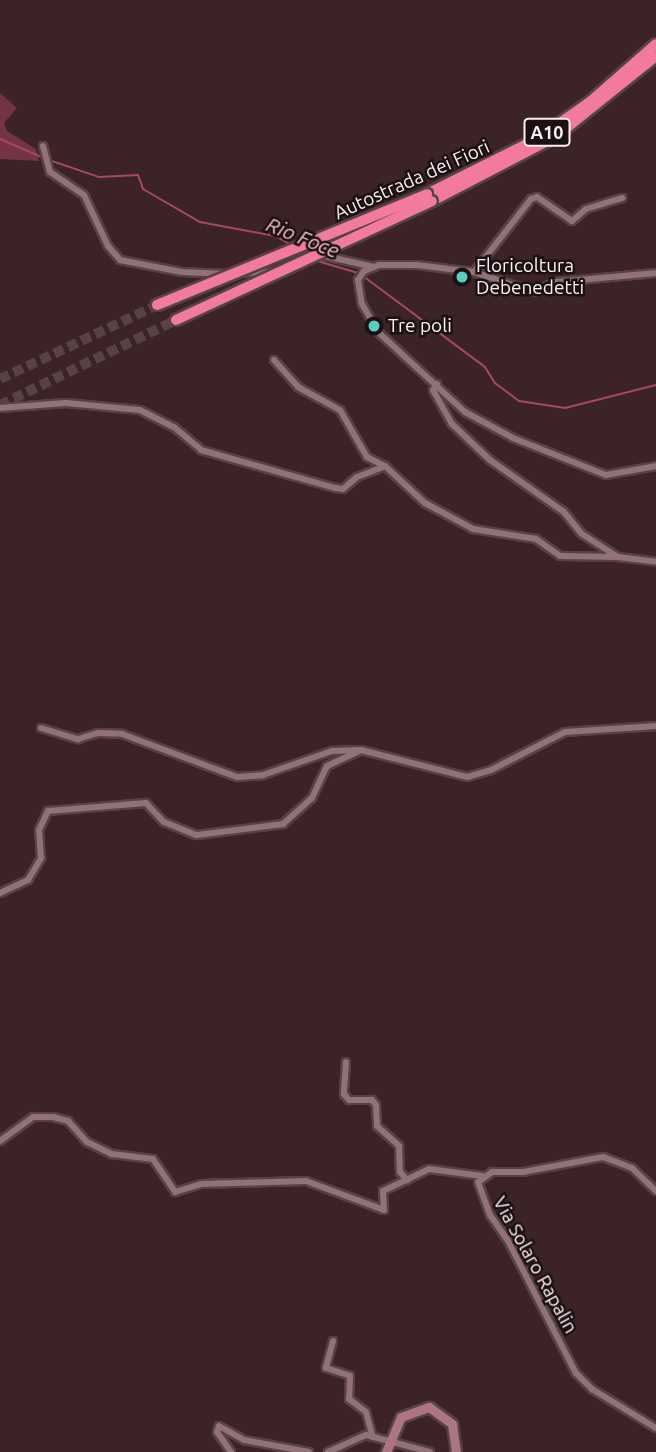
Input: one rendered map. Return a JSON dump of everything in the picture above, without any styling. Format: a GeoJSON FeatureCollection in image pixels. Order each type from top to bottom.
{"type":"FeatureCollection","features":[{"type":"Feature","properties":{"kind":"highway","name":"Autostrada dei Fiori"},"geometry":{"type":"LineString","coordinates":[[176,320],[555,137],[655,49]]}},
{"type":"Feature","properties":{"kind":"highway","name":"Autostrada dei Fiori"},"geometry":{"type":"LineString","coordinates":[[158,305],[430,198]]}},
{"type":"Feature","properties":{"kind":"main road"},"geometry":{"type":"LineString","coordinates":[[386,1452],[401,1417],[429,1407],[452,1424],[457,1452]]}},
{"type":"Feature","properties":{"kind":"street"},"geometry":{"type":"LineString","coordinates":[[43,146],[47,165],[84,195],[108,246],[129,263],[212,274],[272,272],[295,268],[323,254],[373,267],[416,265],[474,272],[534,292],[556,282],[656,273]]}},
{"type":"Feature","properties":{"kind":"street"},"geometry":{"type":"LineString","coordinates":[[474,272],[531,199],[537,197],[572,220],[586,209],[622,198]]}},
{"type":"Feature","properties":{"kind":"street"},"geometry":{"type":"LineString","coordinates":[[373,267],[364,271],[358,280],[368,318],[398,355],[436,384],[454,404],[489,426],[606,475],[656,466]]}},
{"type":"Feature","properties":{"kind":"street"},"geometry":{"type":"LineString","coordinates":[[274,360],[298,387],[340,410],[367,457],[385,466],[425,503],[473,529],[536,539],[560,556],[618,557],[656,562]]}},
{"type":"Feature","properties":{"kind":"street"},"geometry":{"type":"LineString","coordinates":[[436,384],[433,390],[452,424],[491,460],[564,512],[582,534],[618,557]]}},
{"type":"Feature","properties":{"kind":"street"},"geometry":{"type":"LineString","coordinates":[[0,408],[66,403],[140,410],[174,427],[201,450],[335,488],[385,466]]}},
{"type":"Feature","properties":{"kind":"street"},"geometry":{"type":"LineString","coordinates":[[41,728],[78,739],[98,733],[122,734],[237,777],[262,775],[332,751],[361,750],[467,777],[491,770],[565,732],[656,726]]}},
{"type":"Feature","properties":{"kind":"street"},"geometry":{"type":"LineString","coordinates":[[0,893],[28,880],[41,858],[39,830],[48,811],[146,803],[164,822],[197,835],[283,824],[312,798],[327,766],[361,750]]}},
{"type":"Feature","properties":{"kind":"street"},"geometry":{"type":"LineString","coordinates":[[346,1062],[344,1094],[349,1100],[372,1100],[376,1105],[377,1126],[399,1146],[400,1172],[407,1180]]}},
{"type":"Feature","properties":{"kind":"street"},"geometry":{"type":"LineString","coordinates":[[0,1141],[33,1117],[61,1119],[77,1128],[87,1142],[112,1154],[153,1159],[167,1174],[170,1189],[181,1193],[201,1184],[306,1181],[384,1210],[383,1191],[429,1169],[483,1175]]}},
{"type":"Feature","properties":{"kind":"street","name":"Via Solaro Rapalin"},"geometry":{"type":"LineString","coordinates":[[656,1191],[632,1168],[603,1157],[483,1175],[478,1193],[576,1373],[592,1389],[656,1428]]}},
{"type":"Feature","properties":{"kind":"street"},"geometry":{"type":"LineString","coordinates":[[333,1341],[326,1368],[350,1376],[348,1397],[366,1412],[372,1435]]}},
{"type":"Feature","properties":{"kind":"street"},"geometry":{"type":"LineString","coordinates":[[231,1452],[216,1432],[219,1426],[244,1440],[309,1452]]}},
{"type":"Feature","properties":{"kind":"street"},"geometry":{"type":"LineString","coordinates":[[328,1452],[372,1435],[430,1452]]}},
{"type":"Feature","properties":{"kind":"shaded area"},"geometry":{"type":"Polygon","coordinates":[[[0,93],[17,108],[4,123],[7,131],[36,149],[39,161],[0,159],[0,93]]]}},
{"type":"Feature","properties":{"kind":"waterway","name":"Rio Foce"},"geometry":{"type":"LineString","coordinates":[[0,139],[44,158]]}},
{"type":"Feature","properties":{"kind":"waterway","name":"Rio Foce"},"geometry":{"type":"LineString","coordinates":[[49,160],[99,177],[138,175],[143,189],[200,222],[275,236],[292,245]]}},
{"type":"Feature","properties":{"kind":"waterway","name":"Rio Foce"},"geometry":{"type":"LineString","coordinates":[[314,260],[358,273]]}},
{"type":"Feature","properties":{"kind":"waterway","name":"Rio Foce"},"geometry":{"type":"LineString","coordinates":[[363,276],[485,367],[495,383],[519,401],[565,408],[656,385]]}},
{"type":"Feature","properties":{"kind":"tunnel"},"geometry":{"type":"LineString","coordinates":[[0,379],[157,305]]}},
{"type":"Feature","properties":{"kind":"tunnel"},"geometry":{"type":"LineString","coordinates":[[0,405],[176,320]]}},
{"type":"Feature","properties":{"kind":"place","name":"Floricoltura Debenedetti"},"geometry":{"type":"Point","coordinates":[462,277]}},
{"type":"Feature","properties":{"kind":"place","name":"Tre poli"},"geometry":{"type":"Point","coordinates":[374,326]}}]}
